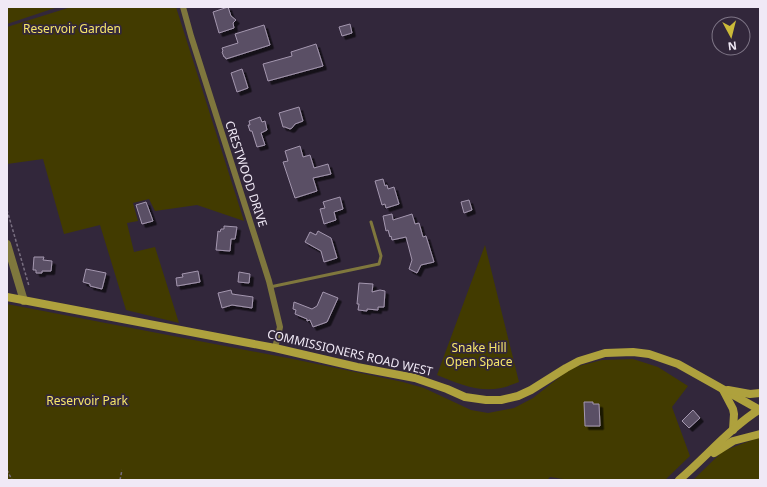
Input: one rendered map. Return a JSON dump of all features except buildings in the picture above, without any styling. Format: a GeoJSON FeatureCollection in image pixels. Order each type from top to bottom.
{"type":"FeatureCollection","features":[{"type":"Feature","properties":{"kind":"main road","name":"COMMISSIONERS ROAD WEST"},"geometry":{"type":"LineString","coordinates":[[7,297],[275,348],[357,367],[415,378],[465,397],[486,400],[501,400],[518,396],[531,390],[579,361],[605,354],[633,352],[649,354],[678,364],[760,410]]}},
{"type":"Feature","properties":{"kind":"main road"},"geometry":{"type":"LineString","coordinates":[[723,389],[750,394],[760,393]]}},
{"type":"Feature","properties":{"kind":"main road"},"geometry":{"type":"LineString","coordinates":[[723,389],[733,409],[733,430]]}},
{"type":"Feature","properties":{"kind":"main road"},"geometry":{"type":"LineString","coordinates":[[694,468],[733,430],[760,410]]}},
{"type":"Feature","properties":{"kind":"main road"},"geometry":{"type":"LineString","coordinates":[[679,480],[733,441],[760,434]]}},
{"type":"Feature","properties":{"kind":"street","name":"CRESTWOOD DRIVE"},"geometry":{"type":"LineString","coordinates":[[183,7],[270,288],[280,327],[275,348]]}},
{"type":"Feature","properties":{"kind":"street"},"geometry":{"type":"LineString","coordinates":[[7,244],[24,301]]}},
{"type":"Feature","properties":{"kind":"lane"},"geometry":{"type":"LineString","coordinates":[[270,288],[379,264],[381,256],[372,222]]}},
{"type":"Feature","properties":{"kind":"path"},"geometry":{"type":"LineString","coordinates":[[7,210],[29,286]]}},
{"type":"Feature","properties":{"kind":"path"},"geometry":{"type":"LineString","coordinates":[[7,470],[12,480]]}},
{"type":"Feature","properties":{"kind":"path"},"geometry":{"type":"LineString","coordinates":[[120,480],[122,470]]}},
{"type":"Feature","properties":{"kind":"green space"},"geometry":{"type":"Polygon","coordinates":[[[7,7],[58,7],[7,24],[7,7]]]}},
{"type":"Feature","properties":{"kind":"green space","name":"Reservoir Garden"},"geometry":{"type":"Polygon","coordinates":[[[71,7],[176,7],[244,221],[197,205],[155,211],[149,199],[133,203],[138,221],[127,223],[134,252],[155,247],[179,323],[126,310],[100,225],[64,234],[43,159],[7,164],[7,27],[71,7]]]}},
{"type":"Feature","properties":{"kind":"green space","name":"Snake Hill Open Space"},"geometry":{"type":"Polygon","coordinates":[[[485,245],[519,382],[503,388],[492,389],[468,386],[437,375],[485,245]]]}},
{"type":"Feature","properties":{"kind":"green space","name":"Reservoir Park"},"geometry":{"type":"Polygon","coordinates":[[[7,304],[293,359],[403,382],[424,388],[471,410],[488,413],[514,408],[533,398],[571,368],[602,360],[633,359],[658,367],[688,386],[672,407],[690,456],[665,480],[570,480],[550,477],[547,480],[7,480],[7,304]]]}},
{"type":"Feature","properties":{"kind":"green space"},"geometry":{"type":"Polygon","coordinates":[[[760,437],[760,480],[693,480],[723,451],[760,437]]]}}]}
